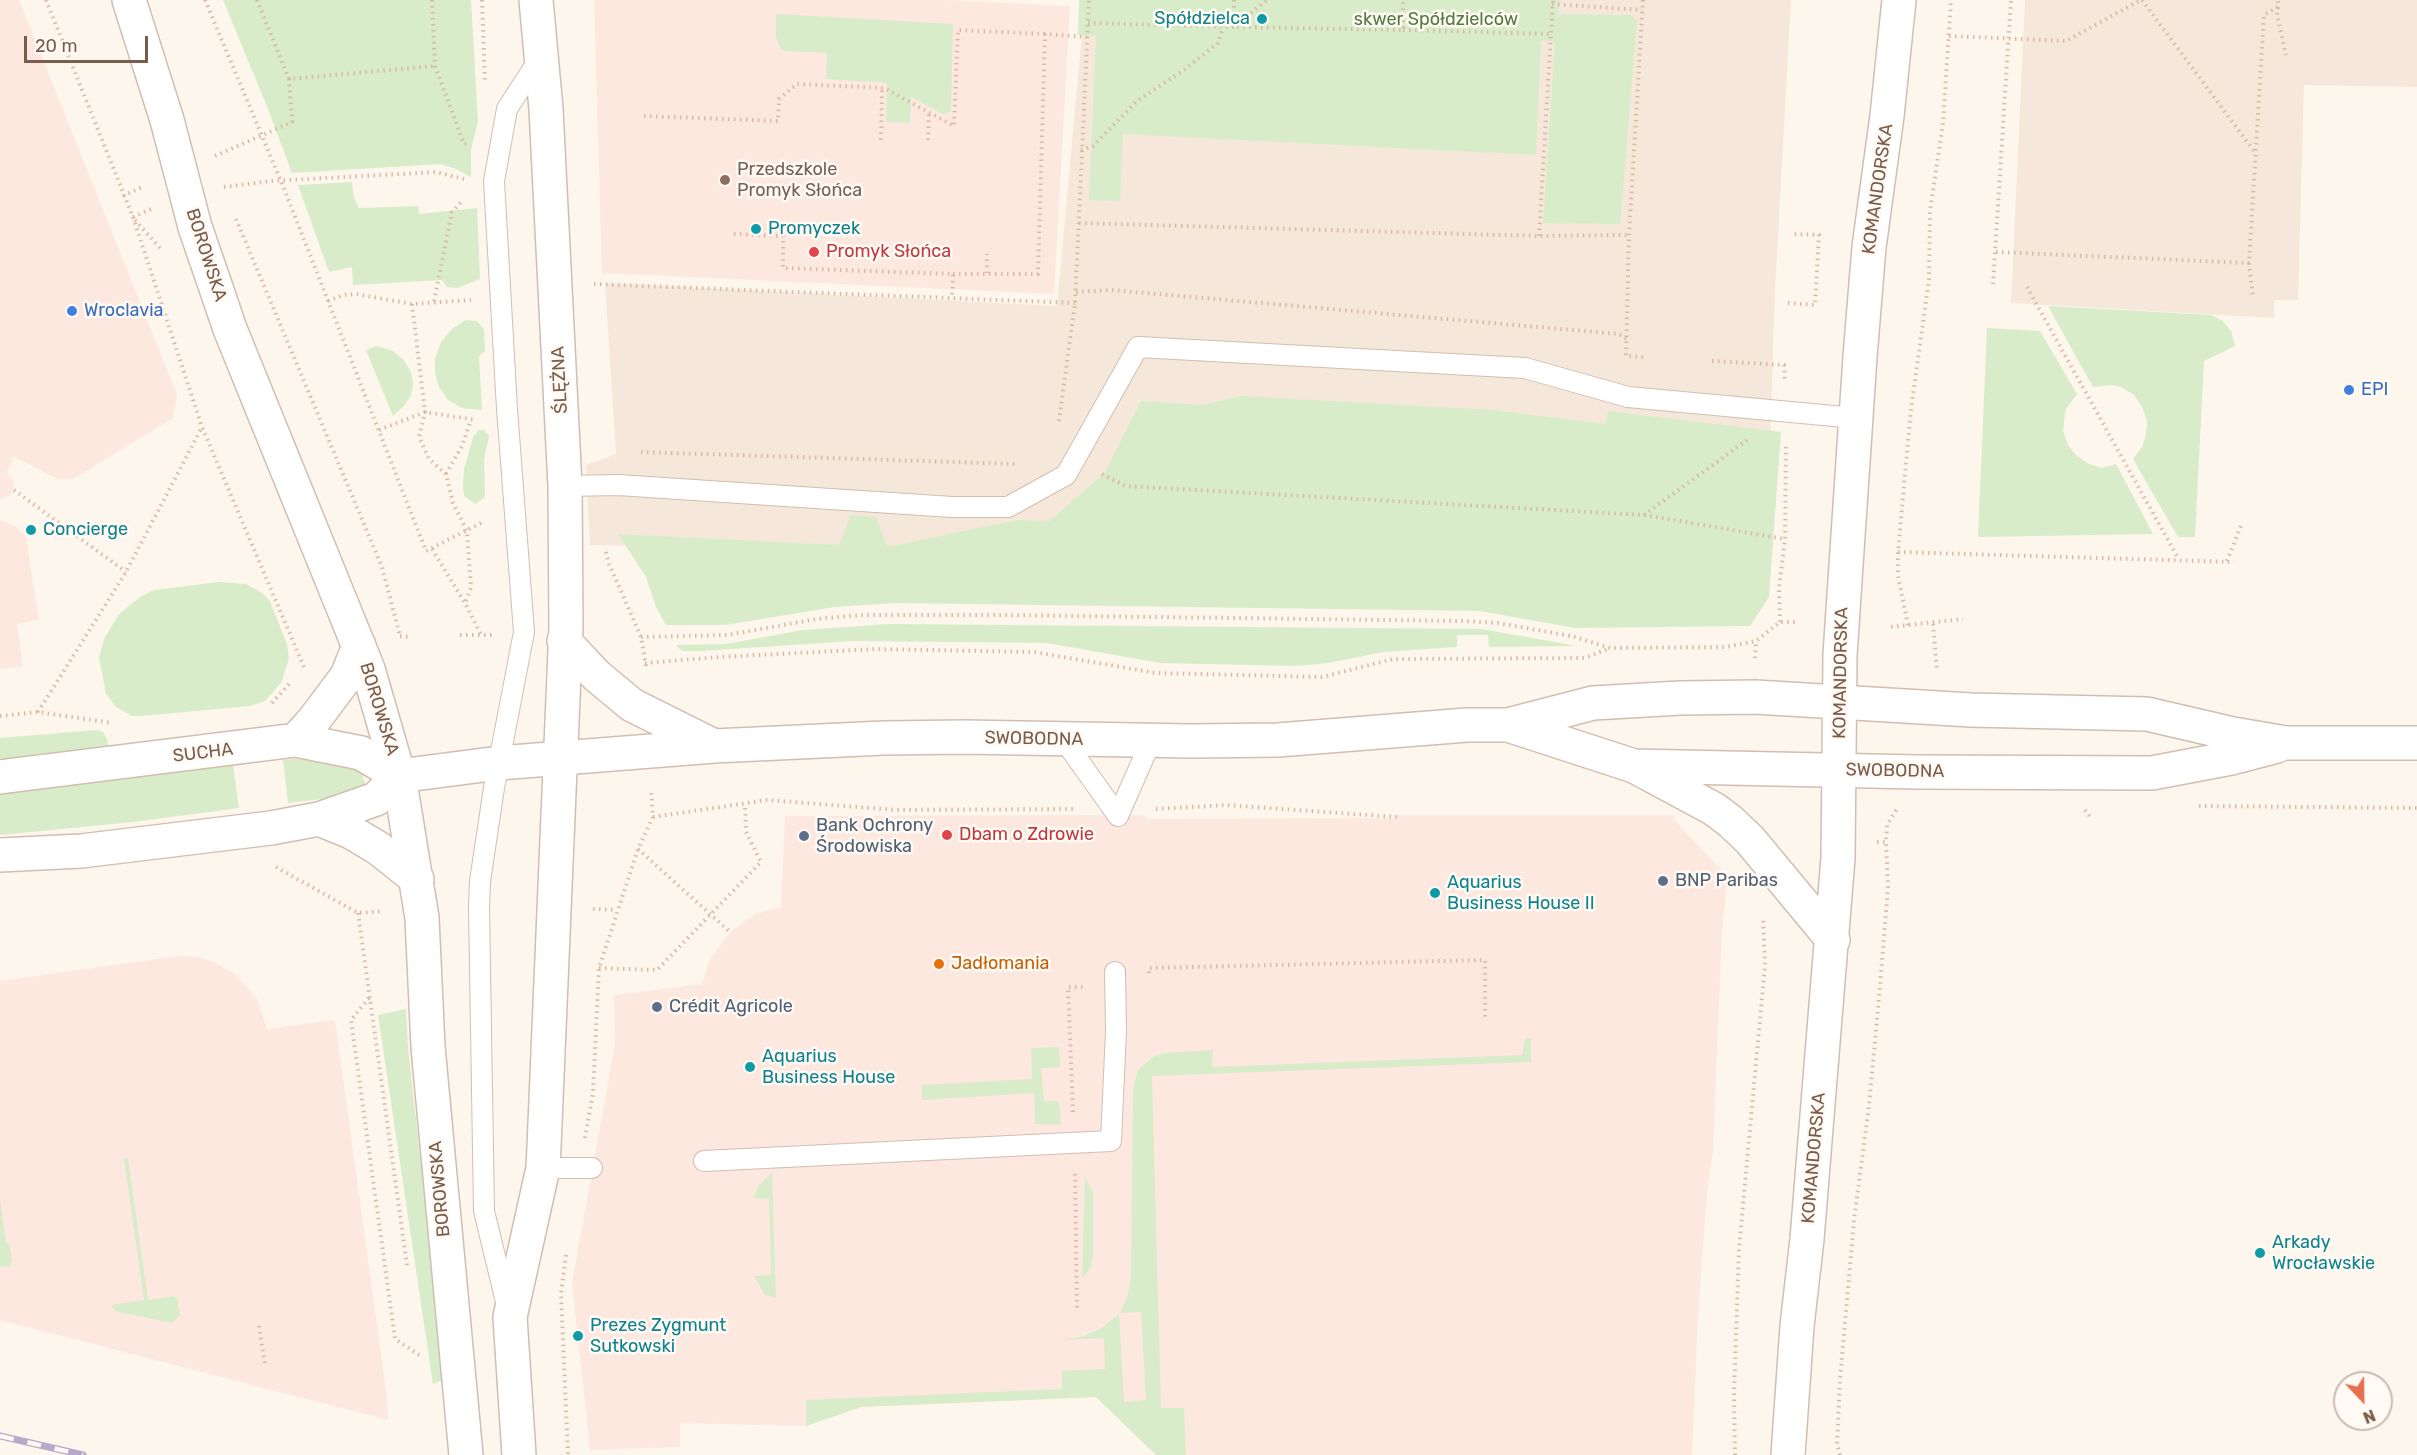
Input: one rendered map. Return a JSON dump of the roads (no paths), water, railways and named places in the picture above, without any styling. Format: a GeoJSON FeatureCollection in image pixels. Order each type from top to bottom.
{"type":"FeatureCollection","features":[{"type":"Feature","properties":{"kind":"street","name":"BOROWSKA"},"geometry":{"type":"LineString","coordinates":[[129,0],[167,120],[195,227],[230,329],[359,646],[378,699],[399,776],[422,918],[428,1047],[466,1455]]}},
{"type":"Feature","properties":{"kind":"street","name":"ŚLĘŻNA"},"geometry":{"type":"LineString","coordinates":[[536,0],[553,226],[566,486],[560,759]]}},
{"type":"Feature","properties":{"kind":"street","name":"KOMANDORSKA"},"geometry":{"type":"LineString","coordinates":[[1788,1455],[1797,1326],[1807,1239],[1833,940],[1838,858],[1842,601],[1869,247],[1887,116],[1899,0]]}},
{"type":"Feature","properties":{"kind":"street"},"geometry":{"type":"LineString","coordinates":[[564,641],[597,676],[632,705],[714,746]]}},
{"type":"Feature","properties":{"kind":"street"},"geometry":{"type":"LineString","coordinates":[[296,740],[347,676],[359,646]]}},
{"type":"Feature","properties":{"kind":"street","name":"SWOBODNA"},"geometry":{"type":"LineString","coordinates":[[560,759],[714,746],[884,738],[1278,740],[1458,726],[1508,725],[1593,703],[1755,697],[1971,710],[2147,714],[2233,734],[2286,743],[2417,743]]}},
{"type":"Feature","properties":{"kind":"street","name":"SWOBODNA"},"geometry":{"type":"LineString","coordinates":[[1508,725],[1634,766],[1918,772],[2152,773],[2231,758],[2286,743]]}},
{"type":"Feature","properties":{"kind":"street","name":"SUCHA"},"geometry":{"type":"LineString","coordinates":[[0,777],[296,740],[361,753],[399,776]]}},
{"type":"Feature","properties":{"kind":"street"},"geometry":{"type":"LineString","coordinates":[[0,855],[81,851],[271,828],[319,819],[376,799],[399,776],[499,763],[560,759],[543,1168],[510,1317],[519,1455]]}},
{"type":"Feature","properties":{"kind":"street"},"geometry":{"type":"LineString","coordinates":[[1634,766],[1713,809],[1730,821],[1750,840],[1833,940]]}},
{"type":"Feature","properties":{"kind":"street"},"geometry":{"type":"LineString","coordinates":[[319,819],[351,832],[378,848],[417,879]]}},
{"type":"Feature","properties":{"kind":"lane"},"geometry":{"type":"LineString","coordinates":[[510,1317],[484,1211],[483,1173],[480,881],[499,763],[524,632],[494,181],[507,109],[541,57]]}},
{"type":"Feature","properties":{"kind":"lane"},"geometry":{"type":"LineString","coordinates":[[566,486],[618,485],[952,507],[1008,507],[1066,476],[1138,347],[1525,368],[1628,397],[1856,418]]}},
{"type":"Feature","properties":{"kind":"lane"},"geometry":{"type":"LineString","coordinates":[[1064,740],[1117,808],[1151,741]]}},
{"type":"Feature","properties":{"kind":"lane"},"geometry":{"type":"LineString","coordinates":[[704,1161],[1111,1141],[1116,1030],[1115,972]]}},
{"type":"Feature","properties":{"kind":"lane"},"geometry":{"type":"LineString","coordinates":[[543,1168],[592,1168]]}},
{"type":"Feature","properties":{"kind":"railway"},"geometry":{"type":"LineString","coordinates":[[0,1436],[83,1455]]}},
{"type":"Feature","properties":{"kind":"place","name":"Spółdzielca"},"geometry":{"type":"Point","coordinates":[1262,19]}},
{"type":"Feature","properties":{"kind":"place","name":"Przedszkole Promyk Słońca"},"geometry":{"type":"Point","coordinates":[725,180]}},
{"type":"Feature","properties":{"kind":"place","name":"Promyczek"},"geometry":{"type":"Point","coordinates":[756,229]}},
{"type":"Feature","properties":{"kind":"place","name":"Promyk Słońca"},"geometry":{"type":"Point","coordinates":[814,252]}},
{"type":"Feature","properties":{"kind":"place","name":"Wroclavia"},"geometry":{"type":"Point","coordinates":[72,311]}},
{"type":"Feature","properties":{"kind":"place","name":"EPI"},"geometry":{"type":"Point","coordinates":[2349,390]}},
{"type":"Feature","properties":{"kind":"place","name":"Concierge"},"geometry":{"type":"Point","coordinates":[31,530]}},
{"type":"Feature","properties":{"kind":"place","name":"Dbam o Zdrowie"},"geometry":{"type":"Point","coordinates":[947,835]}},
{"type":"Feature","properties":{"kind":"place","name":"Bank Ochrony Środowiska"},"geometry":{"type":"Point","coordinates":[804,836]}},
{"type":"Feature","properties":{"kind":"place","name":"BNP Paribas"},"geometry":{"type":"Point","coordinates":[1663,881]}},
{"type":"Feature","properties":{"kind":"place","name":"Aquarius Business House II"},"geometry":{"type":"Point","coordinates":[1435,893]}},
{"type":"Feature","properties":{"kind":"place","name":"Jadłomania"},"geometry":{"type":"Point","coordinates":[939,964]}},
{"type":"Feature","properties":{"kind":"place","name":"Crédit Agricole"},"geometry":{"type":"Point","coordinates":[657,1007]}},
{"type":"Feature","properties":{"kind":"place","name":"Aquarius Business House"},"geometry":{"type":"Point","coordinates":[750,1067]}},
{"type":"Feature","properties":{"kind":"place","name":"Arkady Wrocławskie"},"geometry":{"type":"Point","coordinates":[2260,1253]}},
{"type":"Feature","properties":{"kind":"place","name":"Prezes Zygmunt Sutkowski"},"geometry":{"type":"Point","coordinates":[578,1336]}},
{"type":"Feature","properties":{"kind":"park label","name":"skwer Spółdzielców"},"geometry":{"type":"Point","coordinates":[1436,20]}}]}
